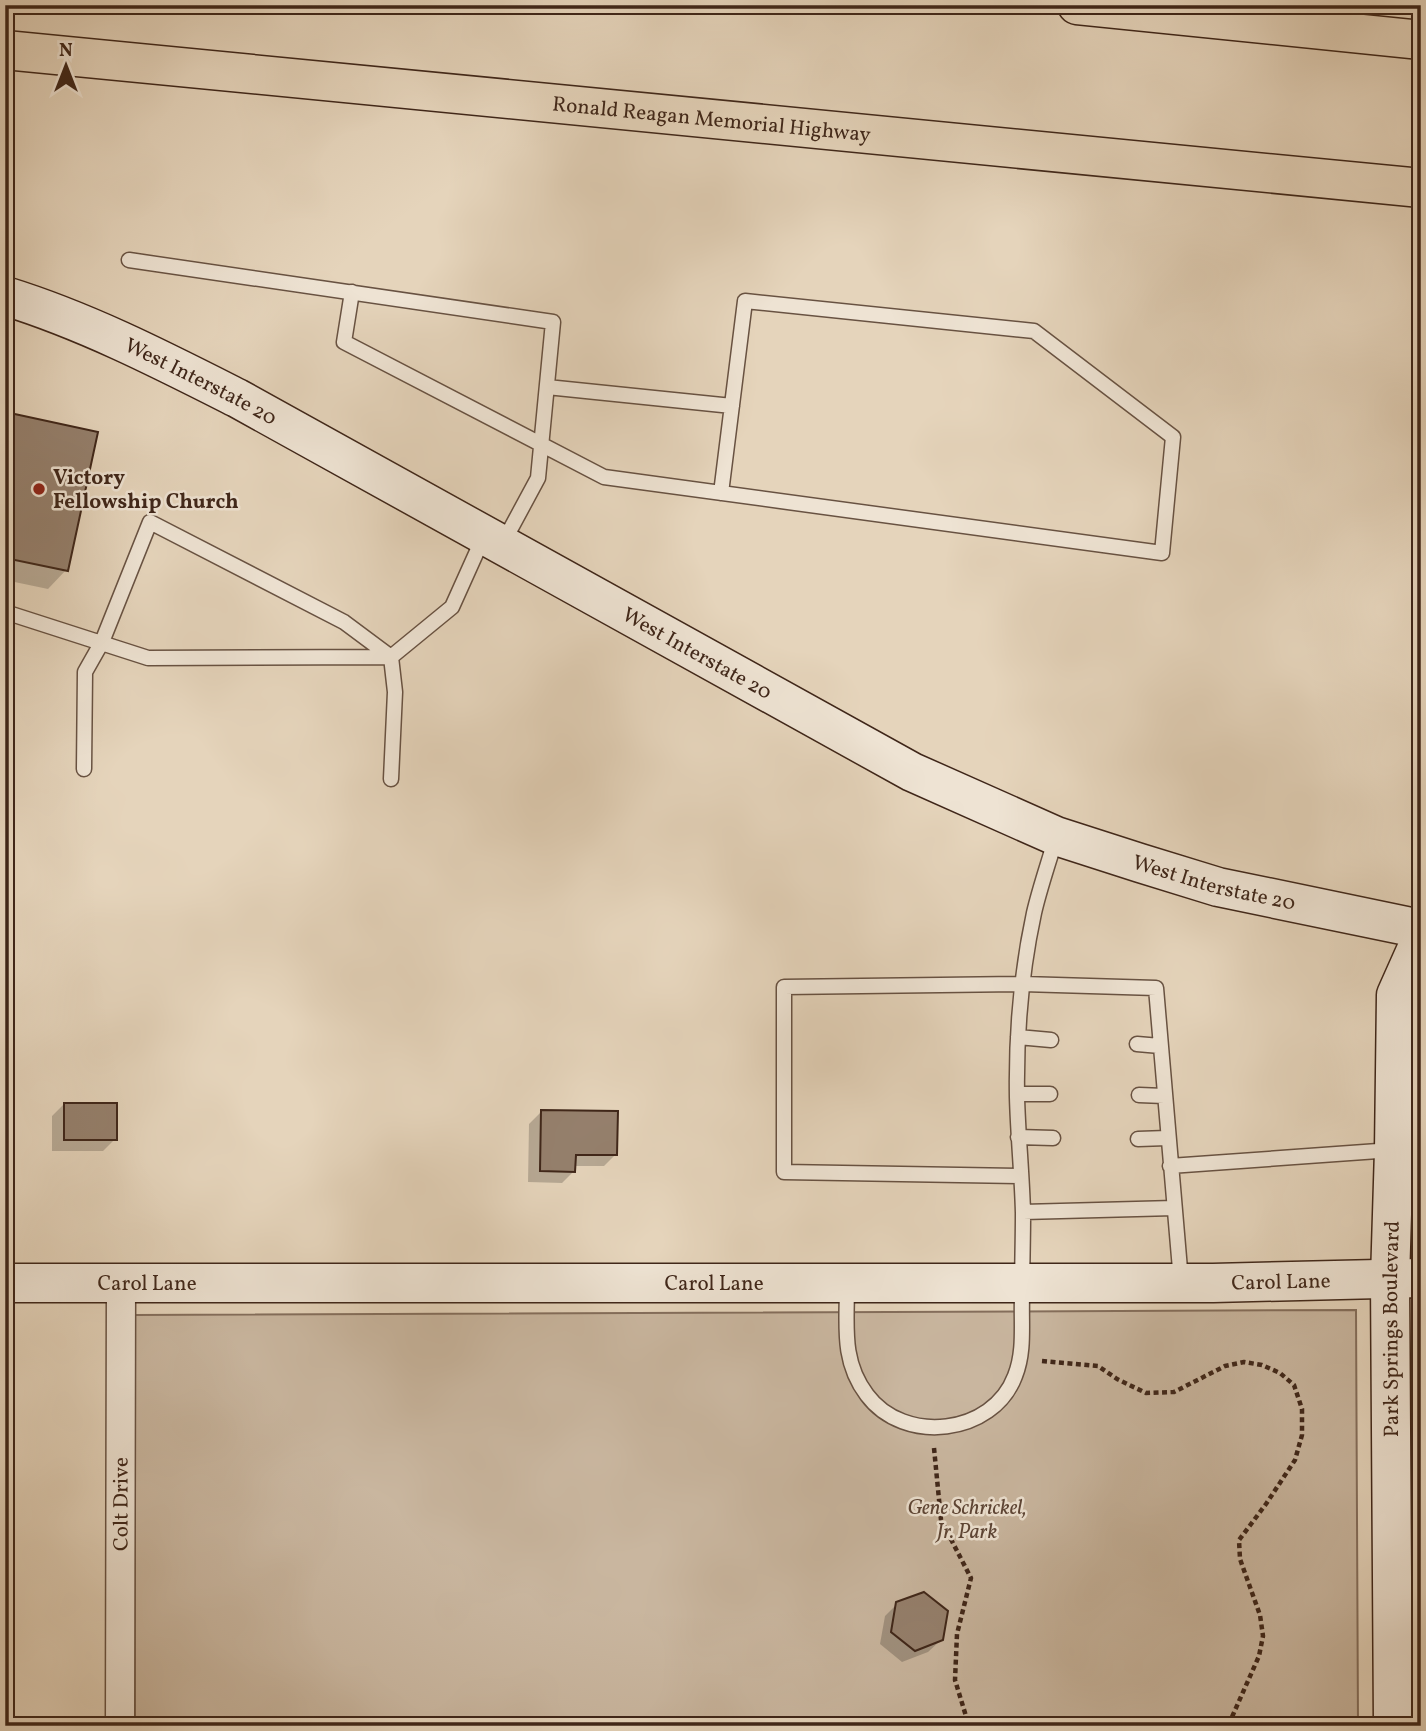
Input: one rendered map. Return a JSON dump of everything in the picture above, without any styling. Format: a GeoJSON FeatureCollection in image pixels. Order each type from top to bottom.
{"type":"FeatureCollection","features":[{"type":"Feature","properties":{"kind":"highway"},"geometry":{"type":"LineString","coordinates":[[1077,5],[1421,40]]}},
{"type":"Feature","properties":{"kind":"highway","name":"Ronald Reagan Memorial Highway"},"geometry":{"type":"LineString","coordinates":[[5,50],[1421,188]]}},
{"type":"Feature","properties":{"kind":"main road","name":"West Interstate 20"},"geometry":{"type":"LineString","coordinates":[[5,296],[32,304],[237,397],[912,772],[1056,836],[1218,887],[1421,929]]}},
{"type":"Feature","properties":{"kind":"main road","name":"Park Springs Boulevard"},"geometry":{"type":"LineString","coordinates":[[1393,1726],[1405,1279],[1394,1150],[1396,995],[1421,939]]}},
{"type":"Feature","properties":{"kind":"main road","name":"Carol Lane"},"geometry":{"type":"LineString","coordinates":[[5,1283],[1181,1283],[1405,1279]]}},
{"type":"Feature","properties":{"kind":"street","name":"Colt Drive"},"geometry":{"type":"LineString","coordinates":[[120,1726],[121,1282]]}},
{"type":"Feature","properties":{"kind":"lane"},"geometry":{"type":"LineString","coordinates":[[5,612],[148,658],[391,657],[452,607],[494,539],[538,478],[553,322],[129,260]]}},
{"type":"Feature","properties":{"kind":"lane"},"geometry":{"type":"LineString","coordinates":[[352,292],[344,342],[604,477],[721,493],[1162,553],[1173,436],[1034,331],[746,301],[721,493]]}},
{"type":"Feature","properties":{"kind":"lane"},"geometry":{"type":"LineString","coordinates":[[547,387],[732,406]]}},
{"type":"Feature","properties":{"kind":"lane"},"geometry":{"type":"LineString","coordinates":[[84,769],[85,672],[102,642],[150,522],[344,622],[391,657],[396,692],[391,779]]}},
{"type":"Feature","properties":{"kind":"lane"},"geometry":{"type":"LineString","coordinates":[[847,1283],[847,1353],[855,1380],[872,1402],[895,1419],[922,1428],[950,1427],[976,1418],[999,1401],[1015,1378],[1023,1351],[1023,1212],[1018,1137],[1018,1037],[1034,912],[1056,836]]}},
{"type":"Feature","properties":{"kind":"lane"},"geometry":{"type":"LineString","coordinates":[[1021,1176],[784,1172],[784,987],[1023,984],[1156,988],[1181,1283]]}},
{"type":"Feature","properties":{"kind":"lane"},"geometry":{"type":"LineString","coordinates":[[1018,1037],[1051,1040]]}},
{"type":"Feature","properties":{"kind":"lane"},"geometry":{"type":"LineString","coordinates":[[1137,1044],[1160,1046]]}},
{"type":"Feature","properties":{"kind":"lane"},"geometry":{"type":"LineString","coordinates":[[1017,1094],[1050,1094]]}},
{"type":"Feature","properties":{"kind":"lane"},"geometry":{"type":"LineString","coordinates":[[1139,1095],[1164,1096]]}},
{"type":"Feature","properties":{"kind":"lane"},"geometry":{"type":"LineString","coordinates":[[1018,1137],[1053,1138]]}},
{"type":"Feature","properties":{"kind":"lane"},"geometry":{"type":"LineString","coordinates":[[1138,1139],[1167,1138]]}},
{"type":"Feature","properties":{"kind":"lane"},"geometry":{"type":"LineString","coordinates":[[1170,1166],[1394,1150]]}},
{"type":"Feature","properties":{"kind":"lane"},"geometry":{"type":"LineString","coordinates":[[1023,1212],[1174,1208]]}},
{"type":"Feature","properties":{"kind":"path"},"geometry":{"type":"LineString","coordinates":[[1020,1360],[1098,1366],[1117,1380],[1146,1393],[1174,1392],[1225,1366],[1244,1362],[1262,1365],[1280,1373],[1294,1385],[1302,1409],[1302,1435],[1295,1460],[1239,1540],[1240,1559],[1260,1615],[1263,1636],[1259,1656],[1228,1726]]}},
{"type":"Feature","properties":{"kind":"path"},"geometry":{"type":"LineString","coordinates":[[932,1428],[941,1520],[971,1578],[957,1634],[955,1681],[969,1726]]}},
{"type":"Feature","properties":{"kind":"green space","name":"Gene Schrickel, Jr. Park"},"geometry":{"type":"Polygon","coordinates":[[[1356,1310],[1358,1726],[135,1726],[134,1315],[1356,1310]]]}},
{"type":"Feature","properties":{"kind":"building"},"geometry":{"type":"Polygon","coordinates":[[[10,413],[98,432],[68,571],[5,558],[5,437],[10,413]]]}},
{"type":"Feature","properties":{"kind":"building"},"geometry":{"type":"Polygon","coordinates":[[[64,1103],[117,1103],[117,1140],[64,1140],[64,1103]]]}},
{"type":"Feature","properties":{"kind":"building"},"geometry":{"type":"Polygon","coordinates":[[[541,1110],[618,1111],[617,1155],[576,1155],[575,1172],[540,1171],[541,1110]]]}},
{"type":"Feature","properties":{"kind":"building"},"geometry":{"type":"Polygon","coordinates":[[[924,1592],[948,1611],[943,1640],[915,1651],[891,1632],[896,1602],[924,1592]]]}},
{"type":"Feature","properties":{"kind":"place","name":"Victory Fellowship Church"},"geometry":{"type":"Point","coordinates":[39,489]}}]}
